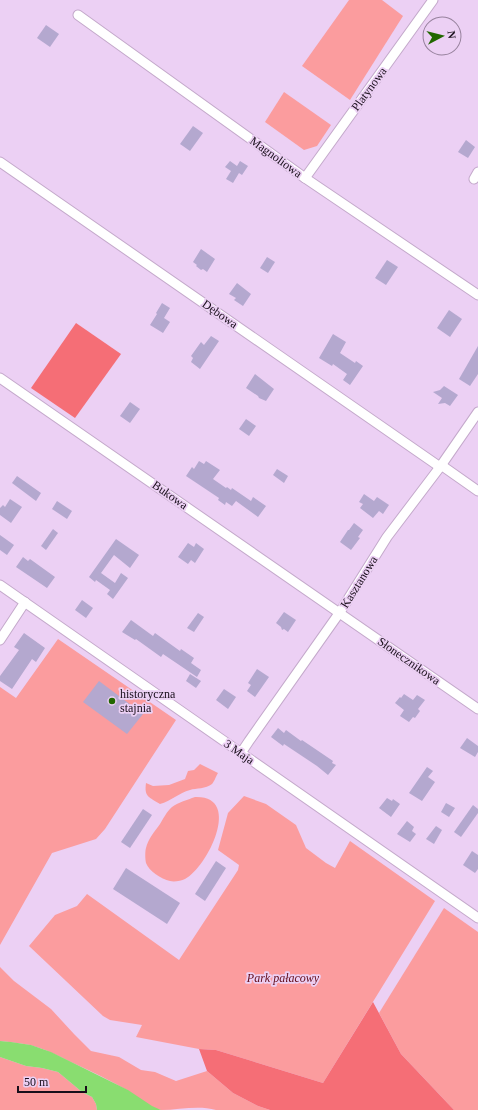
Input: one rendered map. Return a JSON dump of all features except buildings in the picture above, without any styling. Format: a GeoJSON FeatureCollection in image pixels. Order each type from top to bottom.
{"type":"FeatureCollection","features":[{"type":"Feature","properties":{"kind":"street","name":"Platynowa"},"geometry":{"type":"LineString","coordinates":[[305,178],[433,0]]}},
{"type":"Feature","properties":{"kind":"street","name":"Magnoliowa"},"geometry":{"type":"LineString","coordinates":[[78,15],[305,178],[478,295]]}},
{"type":"Feature","properties":{"kind":"street","name":"Dębowa"},"geometry":{"type":"LineString","coordinates":[[0,162],[478,491]]}},
{"type":"Feature","properties":{"kind":"street","name":"Bukowa"},"geometry":{"type":"LineString","coordinates":[[0,378],[340,612]]}},
{"type":"Feature","properties":{"kind":"street","name":"Kasztanowa"},"geometry":{"type":"LineString","coordinates":[[241,754],[340,612],[387,537],[441,466],[478,412]]}},
{"type":"Feature","properties":{"kind":"street","name":"3 Maja"},"geometry":{"type":"LineString","coordinates":[[0,585],[478,918]]}},
{"type":"Feature","properties":{"kind":"street"},"geometry":{"type":"LineString","coordinates":[[0,640],[25,602]]}},
{"type":"Feature","properties":{"kind":"street","name":"Słonecznikowa"},"geometry":{"type":"LineString","coordinates":[[340,612],[478,709]]}},
{"type":"Feature","properties":{"kind":"green space"},"geometry":{"type":"Polygon","coordinates":[[[349,0],[382,0],[403,16],[350,100],[302,66],[349,0]]]}},
{"type":"Feature","properties":{"kind":"green space"},"geometry":{"type":"Polygon","coordinates":[[[284,92],[331,125],[317,146],[304,150],[265,122],[284,92]]]}},
{"type":"Feature","properties":{"kind":"green space"},"geometry":{"type":"Polygon","coordinates":[[[58,639],[176,720],[105,829],[96,839],[52,853],[0,945],[0,687],[16,698],[58,639]]]}},
{"type":"Feature","properties":{"kind":"green space"},"geometry":{"type":"Polygon","coordinates":[[[200,764],[218,773],[210,786],[186,791],[160,804],[148,796],[146,791],[146,783],[153,786],[169,785],[185,779],[188,771],[194,770],[200,764]]]}},
{"type":"Feature","properties":{"kind":"green space","name":"Park pałacowy"},"geometry":{"type":"Polygon","coordinates":[[[244,796],[266,804],[296,825],[306,848],[335,868],[350,841],[435,901],[323,1083],[216,1050],[199,1049],[136,1037],[142,1025],[110,1020],[103,1016],[29,946],[55,915],[77,906],[87,894],[179,960],[238,870],[239,865],[218,850],[228,813],[244,796]]]}},
{"type":"Feature","properties":{"kind":"green space"},"geometry":{"type":"Polygon","coordinates":[[[195,797],[209,799],[217,807],[219,819],[217,833],[211,847],[203,861],[194,872],[185,879],[170,881],[159,877],[146,863],[145,851],[147,845],[152,835],[172,807],[195,797]]]}},
{"type":"Feature","properties":{"kind":"green space"},"geometry":{"type":"Polygon","coordinates":[[[444,908],[478,932],[478,1110],[454,1110],[401,1054],[379,1013],[444,908]]]}},
{"type":"Feature","properties":{"kind":"green space"},"geometry":{"type":"Polygon","coordinates":[[[0,967],[14,981],[51,1009],[91,1051],[119,1057],[141,1070],[155,1072],[176,1081],[207,1071],[233,1093],[258,1106],[270,1110],[216,1110],[195,1108],[157,1109],[114,1083],[52,1053],[30,1045],[0,1041],[0,967]]]}},
{"type":"Feature","properties":{"kind":"green space"},"geometry":{"type":"Polygon","coordinates":[[[0,1057],[26,1066],[58,1072],[82,1092],[92,1097],[96,1104],[97,1110],[0,1110],[0,1057]]]}},
{"type":"Feature","properties":{"kind":"shaded area"},"geometry":{"type":"Polygon","coordinates":[[[76,323],[121,354],[75,418],[31,388],[76,323]]]}},
{"type":"Feature","properties":{"kind":"shaded area"},"geometry":{"type":"Polygon","coordinates":[[[373,1002],[401,1054],[454,1110],[270,1110],[258,1106],[233,1093],[207,1071],[199,1049],[216,1050],[323,1083],[373,1002]]]}},
{"type":"Feature","properties":{"kind":"shaded area"},"geometry":{"type":"Polygon","coordinates":[[[0,1041],[31,1045],[51,1052],[128,1090],[152,1106],[161,1110],[97,1110],[96,1104],[92,1097],[82,1092],[58,1072],[26,1066],[0,1057],[0,1041]]]}},
{"type":"Feature","properties":{"kind":"place","name":"historyczna stajnia"},"geometry":{"type":"Point","coordinates":[112,701]}}]}
